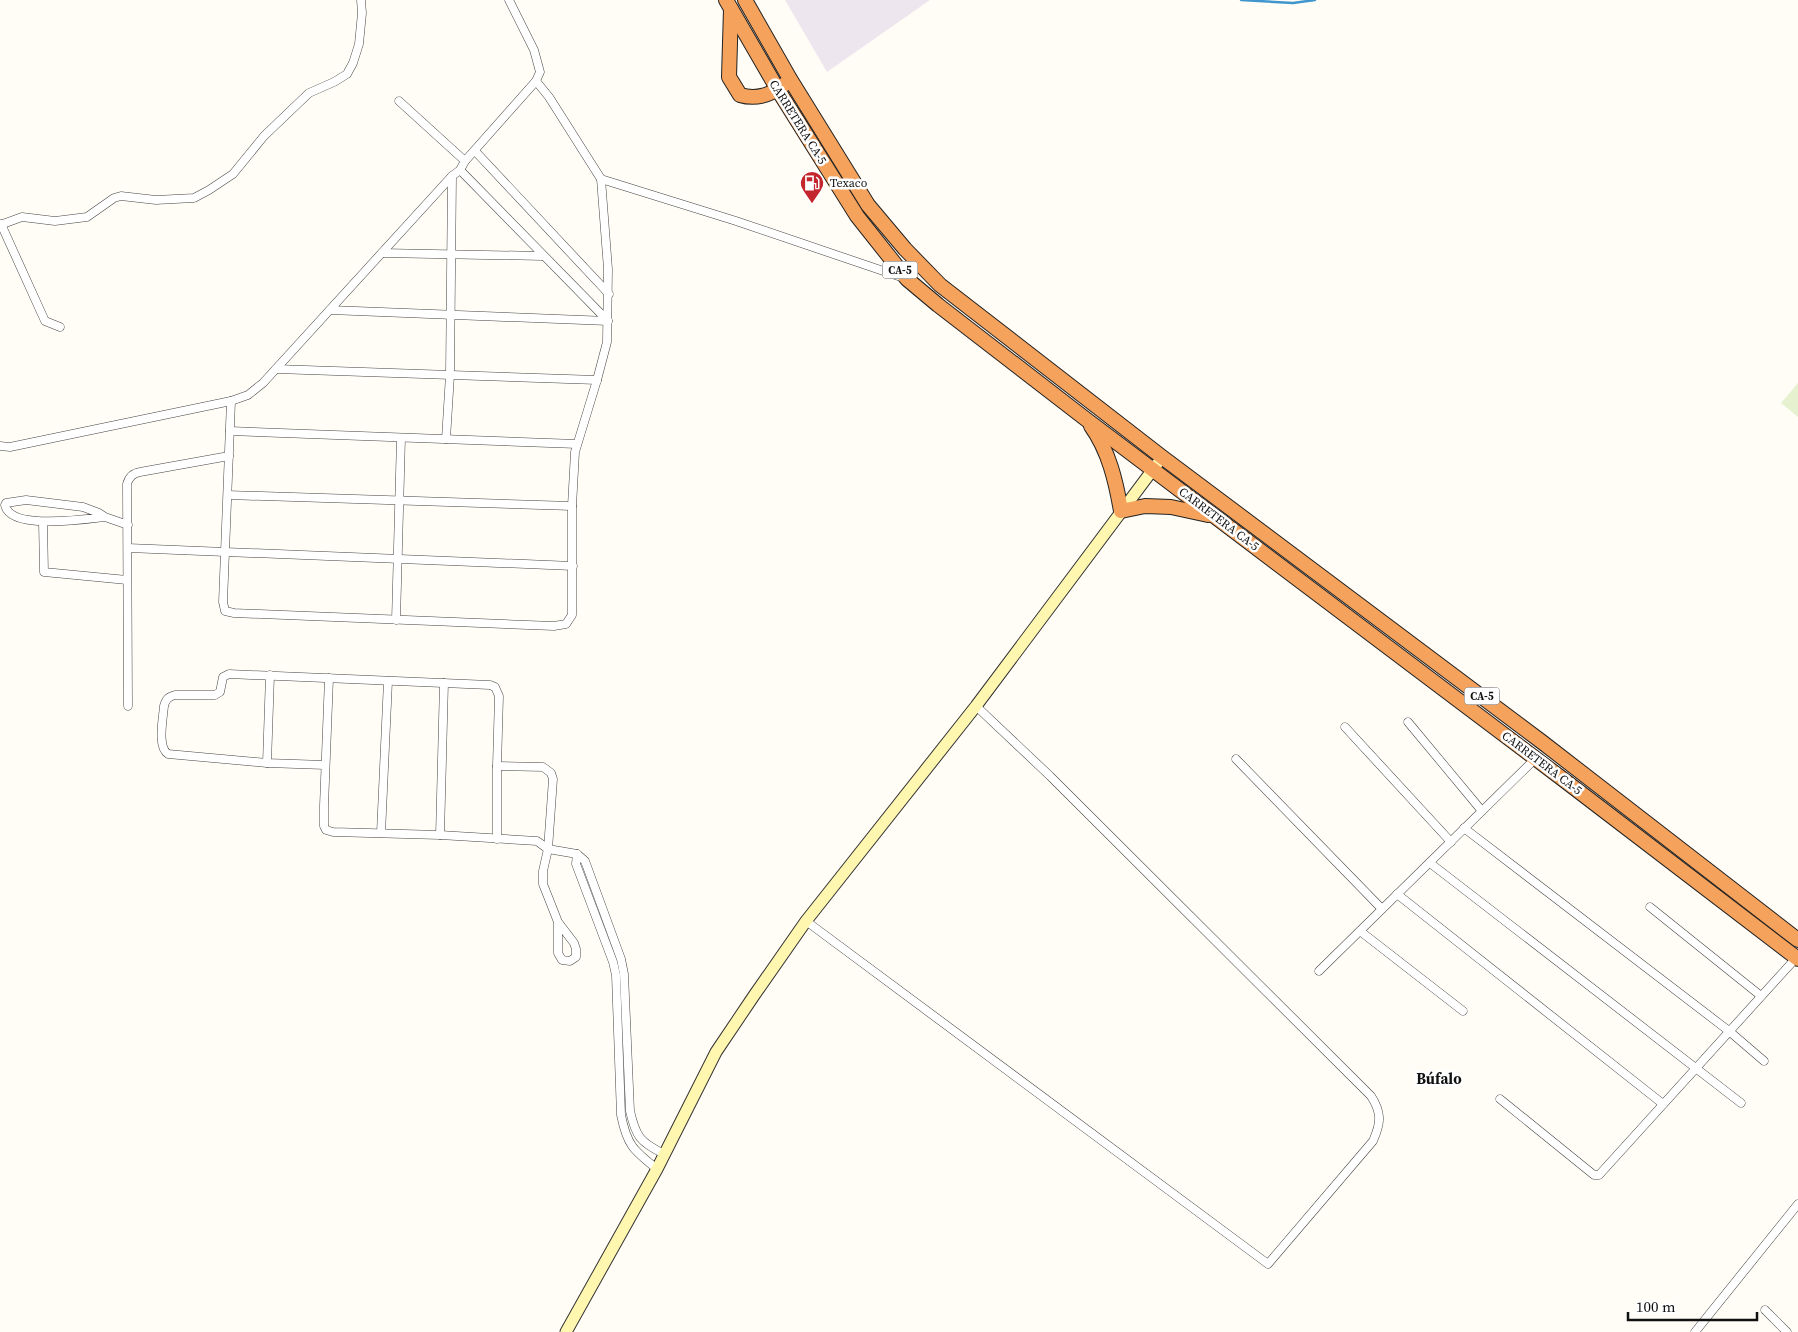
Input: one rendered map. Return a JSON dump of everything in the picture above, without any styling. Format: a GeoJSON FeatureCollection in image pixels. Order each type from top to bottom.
{"type":"FeatureCollection","features":[{"type":"Feature","properties":{"kind":"highway","name":"CARRETERA CA-5"},"geometry":{"type":"LineString","coordinates":[[745,0],[790,79],[868,205],[905,249],[940,285],[1162,457],[1429,656],[1797,950]]}},
{"type":"Feature","properties":{"kind":"highway","name":"CARRETERA CA-5"},"geometry":{"type":"LineString","coordinates":[[729,4],[778,90],[857,216],[907,279],[1087,420],[1536,758],[1737,913],[1741,910],[1746,910],[1797,950]]}},
{"type":"Feature","properties":{"kind":"highway"},"geometry":{"type":"LineString","coordinates":[[729,4],[729,77],[734,88],[740,95],[758,98],[778,90],[790,79]]}},
{"type":"Feature","properties":{"kind":"highway"},"geometry":{"type":"LineString","coordinates":[[1087,420],[1097,434],[1110,464],[1121,511],[1145,506],[1171,507],[1216,517]]}},
{"type":"Feature","properties":{"kind":"main road"},"geometry":{"type":"LineString","coordinates":[[566,1332],[657,1169],[716,1052],[806,921],[976,706],[1162,457]]}},
{"type":"Feature","properties":{"kind":"street"},"geometry":{"type":"LineString","coordinates":[[60,327],[45,321],[1,224],[22,217],[55,221],[87,217],[114,198],[122,196],[156,200],[194,198],[209,190],[233,174],[264,136],[309,93],[334,82],[346,74],[353,63],[358,44],[362,13],[361,0]]}},
{"type":"Feature","properties":{"kind":"street"},"geometry":{"type":"LineString","coordinates":[[0,446],[10,447],[231,401],[248,395],[263,383],[452,176],[460,170],[465,161],[536,80],[540,72],[534,50],[509,0]]}},
{"type":"Feature","properties":{"kind":"street"},"geometry":{"type":"LineString","coordinates":[[231,401],[223,602],[225,611],[396,620],[554,626],[566,624],[572,615],[572,506],[577,444],[607,342],[608,294],[601,180],[549,97],[536,80]]}},
{"type":"Feature","properties":{"kind":"street"},"geometry":{"type":"LineString","coordinates":[[399,101],[465,161]]}},
{"type":"Feature","properties":{"kind":"street"},"geometry":{"type":"LineString","coordinates":[[475,151],[608,294]]}},
{"type":"Feature","properties":{"kind":"street"},"geometry":{"type":"LineString","coordinates":[[460,170],[608,321]]}},
{"type":"Feature","properties":{"kind":"street"},"geometry":{"type":"LineString","coordinates":[[446,439],[450,375],[452,176]]}},
{"type":"Feature","properties":{"kind":"street"},"geometry":{"type":"LineString","coordinates":[[601,180],[736,221],[907,279]]}},
{"type":"Feature","properties":{"kind":"street"},"geometry":{"type":"LineString","coordinates":[[382,253],[543,256]]}},
{"type":"Feature","properties":{"kind":"street"},"geometry":{"type":"LineString","coordinates":[[330,310],[608,321]]}},
{"type":"Feature","properties":{"kind":"street"},"geometry":{"type":"LineString","coordinates":[[276,369],[597,380]]}},
{"type":"Feature","properties":{"kind":"street"},"geometry":{"type":"LineString","coordinates":[[230,431],[577,444]]}},
{"type":"Feature","properties":{"kind":"street"},"geometry":{"type":"LineString","coordinates":[[396,620],[401,438]]}},
{"type":"Feature","properties":{"kind":"street"},"geometry":{"type":"LineString","coordinates":[[128,706],[127,484],[129,479],[135,473],[230,456]]}},
{"type":"Feature","properties":{"kind":"street"},"geometry":{"type":"LineString","coordinates":[[228,495],[572,506]]}},
{"type":"Feature","properties":{"kind":"street"},"geometry":{"type":"LineString","coordinates":[[105,517],[43,522],[24,519],[5,509],[6,503],[26,500],[67,504],[92,509],[105,517],[128,525]]}},
{"type":"Feature","properties":{"kind":"street"},"geometry":{"type":"LineString","coordinates":[[43,522],[44,572],[127,580]]}},
{"type":"Feature","properties":{"kind":"street"},"geometry":{"type":"LineString","coordinates":[[128,548],[573,566]]}},
{"type":"Feature","properties":{"kind":"street"},"geometry":{"type":"LineString","coordinates":[[325,765],[173,755],[165,752],[161,746],[164,706],[169,697],[182,694],[215,695],[220,692],[223,677],[229,674],[490,685],[498,691],[497,838]]}},
{"type":"Feature","properties":{"kind":"street"},"geometry":{"type":"LineString","coordinates":[[268,762],[270,675]]}},
{"type":"Feature","properties":{"kind":"street"},"geometry":{"type":"LineString","coordinates":[[330,678],[323,818],[326,830],[333,832],[440,835],[537,841],[548,849],[577,854],[585,860],[621,959],[624,974],[630,1111],[634,1129],[640,1140],[664,1154]]}},
{"type":"Feature","properties":{"kind":"street"},"geometry":{"type":"LineString","coordinates":[[381,833],[388,681]]}},
{"type":"Feature","properties":{"kind":"street"},"geometry":{"type":"LineString","coordinates":[[440,835],[444,683]]}},
{"type":"Feature","properties":{"kind":"street"},"geometry":{"type":"LineString","coordinates":[[806,921],[1268,1264],[1373,1141],[1378,1130],[1380,1117],[1377,1106],[1371,1096],[1050,776],[976,706]]}},
{"type":"Feature","properties":{"kind":"street"},"geometry":{"type":"LineString","coordinates":[[1408,722],[1482,810]]}},
{"type":"Feature","properties":{"kind":"street"},"geometry":{"type":"LineString","coordinates":[[1345,727],[1451,842]]}},
{"type":"Feature","properties":{"kind":"street"},"geometry":{"type":"LineString","coordinates":[[1319,971],[1536,758]]}},
{"type":"Feature","properties":{"kind":"street"},"geometry":{"type":"LineString","coordinates":[[1236,759],[1382,909]]}},
{"type":"Feature","properties":{"kind":"street"},"geometry":{"type":"LineString","coordinates":[[497,766],[538,766],[547,769],[553,779],[548,849],[542,871],[543,884],[558,922],[574,943],[576,957],[570,961],[562,960],[558,953],[558,922]]}},
{"type":"Feature","properties":{"kind":"street"},"geometry":{"type":"LineString","coordinates":[[1464,828],[1729,1031],[1764,1061]]}},
{"type":"Feature","properties":{"kind":"street"},"geometry":{"type":"LineString","coordinates":[[577,854],[576,864],[616,974],[621,1115],[625,1136],[633,1149],[657,1169]]}},
{"type":"Feature","properties":{"kind":"street"},"geometry":{"type":"LineString","coordinates":[[1430,862],[1742,1103]]}},
{"type":"Feature","properties":{"kind":"street"},"geometry":{"type":"LineString","coordinates":[[1397,894],[1662,1104]]}},
{"type":"Feature","properties":{"kind":"street"},"geometry":{"type":"LineString","coordinates":[[1650,907],[1761,996]]}},
{"type":"Feature","properties":{"kind":"street"},"geometry":{"type":"LineString","coordinates":[[1360,931],[1463,1011]]}},
{"type":"Feature","properties":{"kind":"street"},"geometry":{"type":"LineString","coordinates":[[1500,1099],[1596,1176],[1761,996],[1797,950]]}},
{"type":"Feature","properties":{"kind":"street"},"geometry":{"type":"LineString","coordinates":[[1697,1331],[1798,1204]]}},
{"type":"Feature","properties":{"kind":"street"},"geometry":{"type":"LineString","coordinates":[[1765,1310],[1787,1332]]}},
{"type":"Feature","properties":{"kind":"shaded area"},"geometry":{"type":"Polygon","coordinates":[[[785,0],[930,0],[827,72],[785,0]]]}},
{"type":"Feature","properties":{"kind":"green space"},"geometry":{"type":"Polygon","coordinates":[[[1798,383],[1798,417],[1781,403],[1798,383]]]}},
{"type":"Feature","properties":{"kind":"waterway"},"geometry":{"type":"LineString","coordinates":[[1241,0],[1293,3],[1315,0]]}},
{"type":"Feature","properties":{"kind":"place","name":"Texaco"},"geometry":{"type":"Point","coordinates":[812,204]}},
{"type":"Feature","properties":{"kind":"district","name":"Búfalo"},"geometry":{"type":"Point","coordinates":[1439,1078]}}]}
